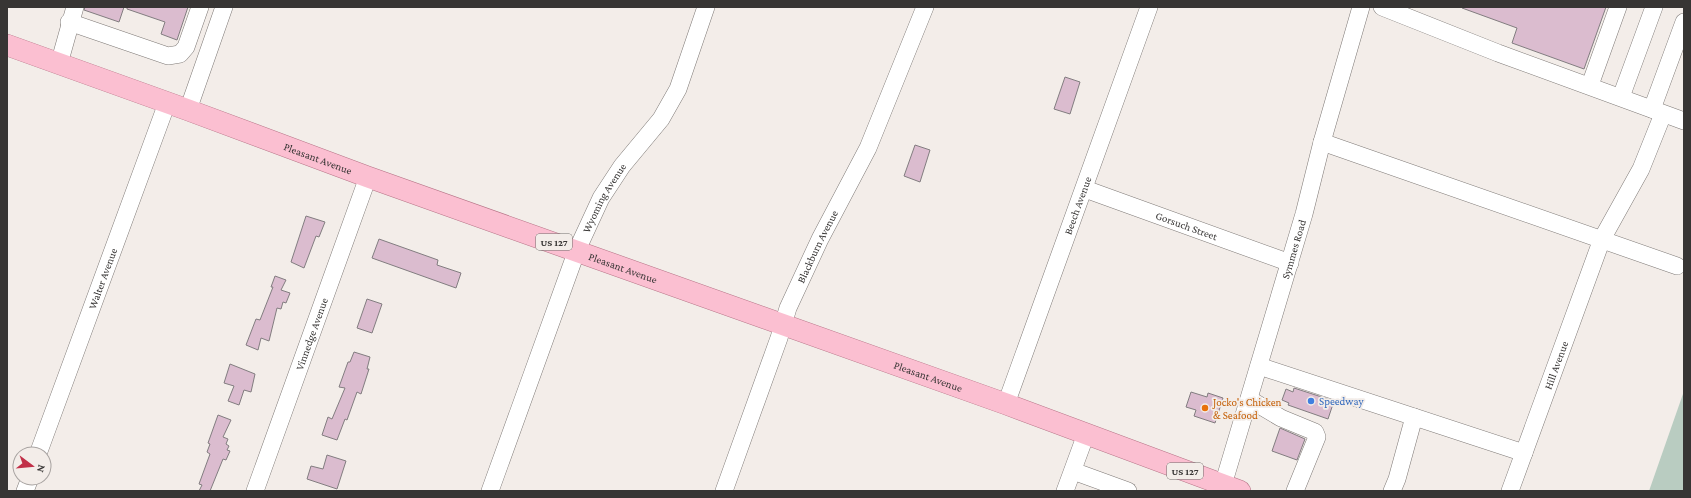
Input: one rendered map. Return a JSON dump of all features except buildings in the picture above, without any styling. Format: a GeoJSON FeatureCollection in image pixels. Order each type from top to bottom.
{"type":"FeatureCollection","features":[{"type":"Feature","properties":{"kind":"main road","name":"Pleasant Avenue"},"geometry":{"type":"LineString","coordinates":[[7,45],[368,177],[1006,404],[1228,489]]}},
{"type":"Feature","properties":{"kind":"street"},"geometry":{"type":"LineString","coordinates":[[59,64],[68,36],[72,15],[168,56],[180,54],[186,47],[200,7]]}},
{"type":"Feature","properties":{"kind":"street"},"geometry":{"type":"LineString","coordinates":[[188,110],[224,7]]}},
{"type":"Feature","properties":{"kind":"street","name":"Wyoming Avenue"},"geometry":{"type":"LineString","coordinates":[[490,491],[576,250],[602,198],[622,166],[662,119],[674,95],[706,7]]}},
{"type":"Feature","properties":{"kind":"street","name":"Blackburn Avenue"},"geometry":{"type":"LineString","coordinates":[[724,491],[784,325],[788,308],[820,238],[868,148],[925,7]]}},
{"type":"Feature","properties":{"kind":"street","name":"Beech Avenue"},"geometry":{"type":"LineString","coordinates":[[1006,404],[1149,7]]}},
{"type":"Feature","properties":{"kind":"street","name":"Symmes Road"},"geometry":{"type":"LineString","coordinates":[[1228,489],[1249,399],[1304,214],[1322,142],[1361,7]]}},
{"type":"Feature","properties":{"kind":"street"},"geometry":{"type":"LineString","coordinates":[[1590,86],[1618,7]]}},
{"type":"Feature","properties":{"kind":"street"},"geometry":{"type":"LineString","coordinates":[[1621,97],[1654,7]]}},
{"type":"Feature","properties":{"kind":"street"},"geometry":{"type":"LineString","coordinates":[[1389,8],[1498,53],[1621,97],[1657,114],[1684,120]]}},
{"type":"Feature","properties":{"kind":"street","name":"Hill Avenue"},"geometry":{"type":"LineString","coordinates":[[1510,491],[1602,239],[1641,169],[1684,22]]}},
{"type":"Feature","properties":{"kind":"street","name":"Walter Avenue"},"geometry":{"type":"LineString","coordinates":[[41,446],[167,103]]}},
{"type":"Feature","properties":{"kind":"street"},"geometry":{"type":"LineString","coordinates":[[1322,142],[1677,266]]}},
{"type":"Feature","properties":{"kind":"street","name":"Vinnedge Avenue"},"geometry":{"type":"LineString","coordinates":[[255,491],[368,177]]}},
{"type":"Feature","properties":{"kind":"street","name":"Gorsuch Street"},"geometry":{"type":"LineString","coordinates":[[1084,188],[1290,263]]}},
{"type":"Feature","properties":{"kind":"street"},"geometry":{"type":"LineString","coordinates":[[1259,366],[1524,453]]}},
{"type":"Feature","properties":{"kind":"street"},"geometry":{"type":"LineString","coordinates":[[1249,399],[1281,418],[1315,432],[1317,437],[1295,491]]}},
{"type":"Feature","properties":{"kind":"street"},"geometry":{"type":"LineString","coordinates":[[1392,491],[1414,417]]}},
{"type":"Feature","properties":{"kind":"street"},"geometry":{"type":"LineString","coordinates":[[1065,491],[1086,434]]}},
{"type":"Feature","properties":{"kind":"street"},"geometry":{"type":"LineString","coordinates":[[1072,471],[1128,491]]}},
{"type":"Feature","properties":{"kind":"green space"},"geometry":{"type":"Polygon","coordinates":[[[1684,391],[1684,491],[1649,491],[1684,391]]]}},
{"type":"Feature","properties":{"kind":"place","name":"Speedway"},"geometry":{"type":"Point","coordinates":[1311,401]}},
{"type":"Feature","properties":{"kind":"place","name":"Jocko's Chicken & Seafood"},"geometry":{"type":"Point","coordinates":[1205,408]}}]}
